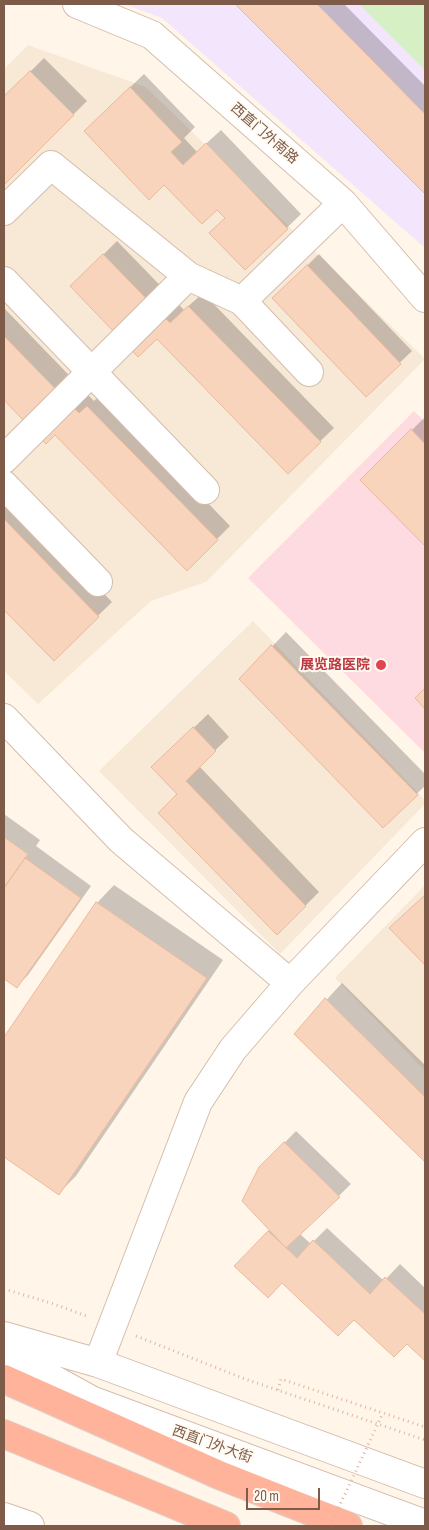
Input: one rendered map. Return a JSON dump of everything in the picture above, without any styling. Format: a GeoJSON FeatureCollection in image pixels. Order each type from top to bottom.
{"type":"FeatureCollection","features":[{"type":"Feature","properties":{"kind":"highway","name":"西直门外大街"},"geometry":{"type":"LineString","coordinates":[[4,1379],[219,1475],[348,1526]]}},
{"type":"Feature","properties":{"kind":"highway"},"geometry":{"type":"LineString","coordinates":[[4,1434],[226,1526]]}},
{"type":"Feature","properties":{"kind":"street","name":"西直门外南路"},"geometry":{"type":"LineString","coordinates":[[77,4],[152,35],[343,203],[425,298]]}},
{"type":"Feature","properties":{"kind":"street"},"geometry":{"type":"LineString","coordinates":[[4,211],[51,164],[188,276],[242,301],[309,372]]}},
{"type":"Feature","properties":{"kind":"street"},"geometry":{"type":"LineString","coordinates":[[242,301],[343,203]]}},
{"type":"Feature","properties":{"kind":"street"},"geometry":{"type":"LineString","coordinates":[[4,459],[188,276]]}},
{"type":"Feature","properties":{"kind":"street"},"geometry":{"type":"LineString","coordinates":[[4,282],[205,490]]}},
{"type":"Feature","properties":{"kind":"street"},"geometry":{"type":"LineString","coordinates":[[4,485],[98,582]]}},
{"type":"Feature","properties":{"kind":"street"},"geometry":{"type":"LineString","coordinates":[[4,718],[121,840],[290,984]]}},
{"type":"Feature","properties":{"kind":"street"},"geometry":{"type":"LineString","coordinates":[[98,1363],[198,1102],[233,1049],[290,984],[425,842]]}},
{"type":"Feature","properties":{"kind":"street"},"geometry":{"type":"LineString","coordinates":[[4,1336],[98,1363],[425,1484]]}},
{"type":"Feature","properties":{"kind":"street","name":"西直门外大街"},"geometry":{"type":"LineString","coordinates":[[4,1352],[91,1400],[425,1524]]}},
{"type":"Feature","properties":{"kind":"street"},"geometry":{"type":"LineString","coordinates":[[4,1517],[30,1526]]}},
{"type":"Feature","properties":{"kind":"path"},"geometry":{"type":"LineString","coordinates":[[4,1289],[54,1304],[245,1379],[425,1440]]}},
{"type":"Feature","properties":{"kind":"path"},"geometry":{"type":"LineString","coordinates":[[278,1390],[281,1379],[425,1427]]}},
{"type":"Feature","properties":{"kind":"path"},"geometry":{"type":"LineString","coordinates":[[330,1526],[383,1413]]}},
{"type":"Feature","properties":{"kind":"shaded area"},"geometry":{"type":"Polygon","coordinates":[[[124,4],[425,4],[425,248],[162,18],[124,4]]]}},
{"type":"Feature","properties":{"kind":"shaded area"},"geometry":{"type":"Polygon","coordinates":[[[28,45],[146,87],[425,359],[206,582],[151,601],[38,704],[4,671],[4,69],[28,45]]]}},
{"type":"Feature","properties":{"kind":"shaded area","name":"展览路医院"},"geometry":{"type":"Polygon","coordinates":[[[414,411],[425,422],[425,753],[248,578],[414,411]]]}},
{"type":"Feature","properties":{"kind":"shaded area"},"geometry":{"type":"Polygon","coordinates":[[[253,621],[425,800],[425,804],[280,954],[99,771],[253,621]]]}},
{"type":"Feature","properties":{"kind":"shaded area"},"geometry":{"type":"Polygon","coordinates":[[[425,885],[425,1071],[335,978],[425,885]]]}},
{"type":"Feature","properties":{"kind":"green space"},"geometry":{"type":"Polygon","coordinates":[[[359,4],[425,4],[425,70],[359,4]]]}},
{"type":"Feature","properties":{"kind":"building"},"geometry":{"type":"Polygon","coordinates":[[[235,4],[317,4],[425,114],[425,194],[235,4]]]}},
{"type":"Feature","properties":{"kind":"building"},"geometry":{"type":"Polygon","coordinates":[[[30,71],[74,115],[4,185],[4,96],[30,71]]]}},
{"type":"Feature","properties":{"kind":"building"},"geometry":{"type":"Polygon","coordinates":[[[130,87],[182,142],[171,152],[183,165],[206,143],[288,229],[245,270],[209,233],[225,218],[217,210],[202,224],[164,185],[149,200],[84,131],[130,87]]]}},
{"type":"Feature","properties":{"kind":"building"},"geometry":{"type":"Polygon","coordinates":[[[103,254],[170,323],[188,306],[321,442],[288,474],[157,339],[138,357],[70,286],[103,254]]]}},
{"type":"Feature","properties":{"kind":"building"},"geometry":{"type":"Polygon","coordinates":[[[307,265],[401,364],[366,397],[272,298],[307,265]]]}},
{"type":"Feature","properties":{"kind":"building"},"geometry":{"type":"Polygon","coordinates":[[[4,336],[79,413],[87,406],[218,540],[187,571],[55,435],[46,444],[4,400],[4,336]]]}},
{"type":"Feature","properties":{"kind":"building"},"geometry":{"type":"Polygon","coordinates":[[[411,429],[425,444],[425,546],[360,480],[411,429]]]}},
{"type":"Feature","properties":{"kind":"building"},"geometry":{"type":"Polygon","coordinates":[[[4,519],[99,617],[54,661],[4,610],[4,519]]]}},
{"type":"Feature","properties":{"kind":"building"},"geometry":{"type":"Polygon","coordinates":[[[271,645],[418,795],[383,828],[239,679],[271,645]]]}},
{"type":"Feature","properties":{"kind":"building"},"geometry":{"type":"Polygon","coordinates":[[[425,688],[425,709],[415,698],[425,688]]]}},
{"type":"Feature","properties":{"kind":"building"},"geometry":{"type":"Polygon","coordinates":[[[193,727],[216,751],[186,781],[306,906],[277,935],[158,813],[177,794],[151,767],[193,727]]]}},
{"type":"Feature","properties":{"kind":"building"},"geometry":{"type":"Polygon","coordinates":[[[4,837],[28,854],[4,888],[4,837]]]}},
{"type":"Feature","properties":{"kind":"building"},"geometry":{"type":"Polygon","coordinates":[[[25,858],[81,898],[17,988],[4,979],[4,888],[25,858]]]}},
{"type":"Feature","properties":{"kind":"building"},"geometry":{"type":"Polygon","coordinates":[[[425,895],[425,965],[389,928],[425,895]]]}},
{"type":"Feature","properties":{"kind":"building"},"geometry":{"type":"Polygon","coordinates":[[[96,902],[207,978],[59,1195],[4,1157],[4,1037],[96,902]]]}},
{"type":"Feature","properties":{"kind":"building"},"geometry":{"type":"Polygon","coordinates":[[[325,998],[425,1097],[425,1162],[294,1034],[325,998]]]}},
{"type":"Feature","properties":{"kind":"building"},"geometry":{"type":"Polygon","coordinates":[[[284,1142],[340,1197],[286,1248],[242,1201],[259,1167],[284,1142]]]}},
{"type":"Feature","properties":{"kind":"building"},"geometry":{"type":"Polygon","coordinates":[[[268,1231],[297,1258],[313,1240],[370,1294],[385,1277],[424,1313],[425,1311],[425,1361],[407,1344],[394,1357],[354,1320],[338,1336],[282,1283],[268,1298],[234,1266],[268,1231]]]}},
{"type":"Feature","properties":{"kind":"place","name":"展览路医院"},"geometry":{"type":"Point","coordinates":[381,665]}}]}
